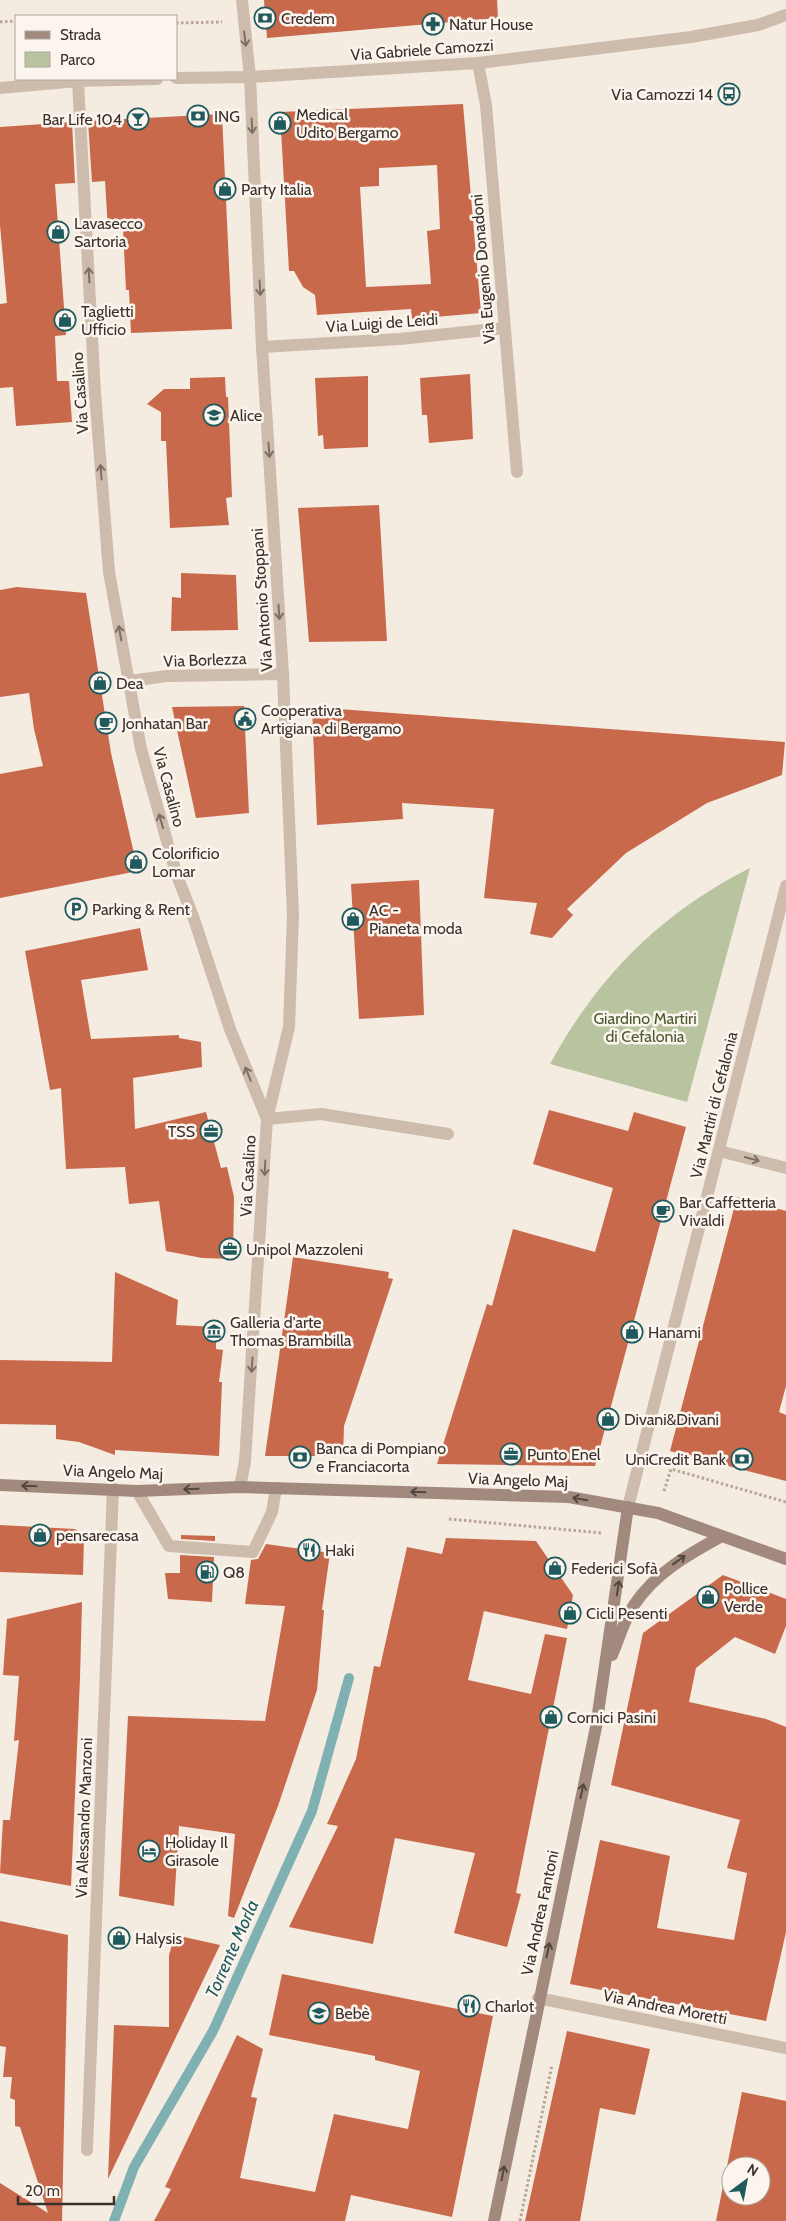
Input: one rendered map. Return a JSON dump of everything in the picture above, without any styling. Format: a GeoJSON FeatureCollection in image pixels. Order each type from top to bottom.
{"type":"FeatureCollection","features":[{"type":"Feature","properties":{"kind":"main road","name":"Via Angelo Maj"},"geometry":{"type":"LineString","coordinates":[[0,1485],[113,1488],[137,1491],[240,1487],[569,1497],[658,1513],[786,1559]]}},
{"type":"Feature","properties":{"kind":"main road","name":"Via Andrea Fantoni"},"geometry":{"type":"LineString","coordinates":[[494,2221],[538,1998],[596,1726],[628,1507]]}},
{"type":"Feature","properties":{"kind":"main road","name":"Via Andrea Fantoni"},"geometry":{"type":"LineString","coordinates":[[605,1671],[633,1606],[650,1585],[681,1558],[722,1536]]}},
{"type":"Feature","properties":{"kind":"street","name":"Via Antonio Stoppani"},"geometry":{"type":"LineString","coordinates":[[242,0],[250,77],[262,348],[283,674],[293,915],[290,1018],[267,1119]]}},
{"type":"Feature","properties":{"kind":"street","name":"Via Gabriele Camozzi"},"geometry":{"type":"LineString","coordinates":[[178,78],[250,77],[478,63],[691,37],[758,25],[786,15]]}},
{"type":"Feature","properties":{"kind":"street","name":"Via Eugenio Donadoni"},"geometry":{"type":"LineString","coordinates":[[478,63],[486,105],[517,472]]}},
{"type":"Feature","properties":{"kind":"street"},"geometry":{"type":"LineString","coordinates":[[0,88],[78,81],[118,80]]}},
{"type":"Feature","properties":{"kind":"street","name":"Via Casalino"},"geometry":{"type":"LineString","coordinates":[[78,81],[95,383],[109,572],[141,749],[176,873],[194,919],[230,1029],[267,1119],[246,1451],[240,1487]]}},
{"type":"Feature","properties":{"kind":"street","name":"Via Luigi de Leidi"},"geometry":{"type":"LineString","coordinates":[[262,348],[400,339],[504,328]]}},
{"type":"Feature","properties":{"kind":"street","name":"Via Borlezza"},"geometry":{"type":"LineString","coordinates":[[129,681],[167,676],[283,674]]}},
{"type":"Feature","properties":{"kind":"street","name":"Via Martiri di Cefalonia"},"geometry":{"type":"LineString","coordinates":[[628,1507],[786,886]]}},
{"type":"Feature","properties":{"kind":"street"},"geometry":{"type":"LineString","coordinates":[[267,1119],[321,1114],[448,1134]]}},
{"type":"Feature","properties":{"kind":"street"},"geometry":{"type":"LineString","coordinates":[[719,1151],[786,1168]]}},
{"type":"Feature","properties":{"kind":"street","name":"Via Alessandro Manzoni"},"geometry":{"type":"LineString","coordinates":[[87,2150],[113,1488]]}},
{"type":"Feature","properties":{"kind":"street"},"geometry":{"type":"LineString","coordinates":[[137,1491],[169,1546],[253,1552],[272,1512],[276,1488]]}},
{"type":"Feature","properties":{"kind":"street","name":"Via Andrea Moretti"},"geometry":{"type":"LineString","coordinates":[[538,1998],[786,2048]]}},
{"type":"Feature","properties":{"kind":"path"},"geometry":{"type":"LineString","coordinates":[[178,23],[243,20]]}},
{"type":"Feature","properties":{"kind":"path"},"geometry":{"type":"LineString","coordinates":[[0,22],[15,21]]}},
{"type":"Feature","properties":{"kind":"path"},"geometry":{"type":"LineString","coordinates":[[658,1513],[671,1469],[786,1502]]}},
{"type":"Feature","properties":{"kind":"green space","name":"Giardino Martiri di Cefalonia"},"geometry":{"type":"Polygon","coordinates":[[[750,868],[687,1102],[550,1064],[589,1003],[611,975],[635,950],[688,905],[750,868]]]}},
{"type":"Feature","properties":{"kind":"building"},"geometry":{"type":"Polygon","coordinates":[[[264,0],[497,0],[498,18],[267,38],[264,0]]]}},
{"type":"Feature","properties":{"kind":"building"},"geometry":{"type":"Polygon","coordinates":[[[463,104],[481,313],[412,319],[411,309],[317,315],[315,295],[303,287],[294,271],[289,271],[280,112],[463,104]],[[437,165],[379,168],[379,186],[360,187],[366,287],[431,284],[427,231],[440,229],[437,165]]]}},
{"type":"Feature","properties":{"kind":"building"},"geometry":{"type":"Polygon","coordinates":[[[222,114],[232,329],[131,333],[129,290],[126,290],[123,229],[108,229],[105,181],[92,182],[88,121],[222,114]]]}},
{"type":"Feature","properties":{"kind":"building"},"geometry":{"type":"Polygon","coordinates":[[[72,122],[75,183],[55,184],[66,335],[55,336],[57,381],[69,381],[72,422],[16,426],[13,387],[0,388],[0,304],[7,303],[0,225],[0,127],[72,122]]]}},
{"type":"Feature","properties":{"kind":"building"},"geometry":{"type":"Polygon","coordinates":[[[470,374],[473,439],[429,443],[427,415],[422,415],[420,378],[470,374]]]}},
{"type":"Feature","properties":{"kind":"building"},"geometry":{"type":"Polygon","coordinates":[[[368,376],[368,447],[324,449],[323,435],[318,436],[315,378],[368,376]]]}},
{"type":"Feature","properties":{"kind":"building"},"geometry":{"type":"Polygon","coordinates":[[[225,377],[226,397],[228,397],[232,497],[226,498],[229,525],[170,528],[166,441],[161,441],[161,412],[147,404],[164,389],[190,389],[190,378],[225,377]]]}},
{"type":"Feature","properties":{"kind":"building"},"geometry":{"type":"Polygon","coordinates":[[[379,505],[387,641],[309,642],[298,508],[379,505]]]}},
{"type":"Feature","properties":{"kind":"building"},"geometry":{"type":"Polygon","coordinates":[[[181,573],[236,575],[238,630],[171,631],[172,597],[181,598],[181,573]]]}},
{"type":"Feature","properties":{"kind":"building"},"geometry":{"type":"Polygon","coordinates":[[[17,587],[86,593],[111,753],[138,871],[0,898],[0,774],[43,766],[34,729],[29,693],[0,697],[0,590],[17,587]]]}},
{"type":"Feature","properties":{"kind":"building"},"geometry":{"type":"Polygon","coordinates":[[[244,706],[249,813],[196,818],[172,707],[244,706]]]}},
{"type":"Feature","properties":{"kind":"building"},"geometry":{"type":"Polygon","coordinates":[[[312,707],[785,742],[782,775],[707,803],[626,853],[567,909],[573,915],[552,938],[530,934],[537,903],[484,898],[494,809],[402,803],[403,819],[317,825],[312,707]]]}},
{"type":"Feature","properties":{"kind":"building"},"geometry":{"type":"Polygon","coordinates":[[[419,880],[424,1015],[359,1019],[351,884],[419,880]]]}},
{"type":"Feature","properties":{"kind":"building"},"geometry":{"type":"Polygon","coordinates":[[[140,928],[148,970],[81,980],[91,1039],[179,1035],[179,1038],[201,1042],[202,1067],[133,1078],[135,1129],[206,1112],[221,1168],[227,1167],[234,1197],[233,1259],[202,1258],[166,1251],[159,1201],[129,1204],[125,1167],[66,1169],[61,1088],[50,1090],[25,951],[140,928]]]}},
{"type":"Feature","properties":{"kind":"building"},"geometry":{"type":"Polygon","coordinates":[[[549,1110],[628,1131],[634,1112],[686,1127],[595,1466],[437,1464],[487,1304],[492,1306],[513,1229],[595,1252],[613,1188],[533,1164],[549,1110]]]}},
{"type":"Feature","properties":{"kind":"building"},"geometry":{"type":"Polygon","coordinates":[[[737,1197],[786,1211],[786,1386],[779,1412],[786,1415],[786,1481],[670,1451],[737,1197]]]}},
{"type":"Feature","properties":{"kind":"building"},"geometry":{"type":"Polygon","coordinates":[[[293,1257],[389,1272],[388,1278],[393,1279],[344,1426],[343,1456],[265,1456],[293,1257]]]}},
{"type":"Feature","properties":{"kind":"building"},"geometry":{"type":"Polygon","coordinates":[[[115,1272],[178,1300],[176,1325],[216,1327],[216,1349],[223,1350],[219,1382],[222,1382],[219,1456],[115,1450],[115,1455],[79,1442],[56,1439],[56,1425],[0,1424],[0,1360],[112,1362],[115,1272]]]}},
{"type":"Feature","properties":{"kind":"building"},"geometry":{"type":"Polygon","coordinates":[[[0,1525],[75,1529],[84,1536],[83,1575],[0,1572],[0,1525]]]}},
{"type":"Feature","properties":{"kind":"building"},"geometry":{"type":"Polygon","coordinates":[[[181,1535],[215,1536],[215,1541],[181,1539],[181,1535]]]}},
{"type":"Feature","properties":{"kind":"building"},"geometry":{"type":"Polygon","coordinates":[[[446,1538],[536,1541],[573,1595],[567,1629],[484,1611],[468,1680],[531,1694],[545,1634],[567,1638],[516,1893],[521,1894],[507,1947],[454,1933],[475,1853],[395,1838],[373,1944],[289,1927],[338,1826],[327,1824],[356,1759],[374,1666],[380,1667],[407,1547],[442,1554],[446,1538]]]}},
{"type":"Feature","properties":{"kind":"building"},"geometry":{"type":"Polygon","coordinates":[[[266,1544],[330,1553],[322,1610],[324,1610],[317,1690],[278,1806],[234,1918],[228,1916],[235,1834],[179,1826],[174,1906],[119,1896],[128,1716],[265,1721],[285,1606],[245,1604],[251,1560],[258,1559],[266,1544]]]}},
{"type":"Feature","properties":{"kind":"building"},"geometry":{"type":"Polygon","coordinates":[[[180,1555],[214,1557],[212,1602],[168,1599],[165,1573],[180,1573],[180,1555]]]}},
{"type":"Feature","properties":{"kind":"building"},"geometry":{"type":"Polygon","coordinates":[[[723,1575],[786,1599],[786,1626],[775,1654],[735,1637],[696,1668],[689,1702],[766,1719],[786,1727],[786,1932],[766,2021],[570,1984],[600,1840],[670,1856],[657,1928],[734,1940],[747,1873],[727,1868],[740,1820],[611,1785],[643,1633],[723,1575]]]}},
{"type":"Feature","properties":{"kind":"building"},"geometry":{"type":"Polygon","coordinates":[[[82,1602],[71,1886],[0,1873],[3,1820],[10,1820],[19,1740],[14,1741],[19,1676],[3,1675],[7,1619],[82,1602]]]}},
{"type":"Feature","properties":{"kind":"building"},"geometry":{"type":"Polygon","coordinates":[[[0,1921],[68,1935],[62,2221],[0,2221],[0,2183],[48,2213],[20,2127],[15,2126],[15,2100],[10,2098],[12,2077],[3,2077],[6,2047],[0,2046],[0,1921]]]}},
{"type":"Feature","properties":{"kind":"building"},"geometry":{"type":"Polygon","coordinates":[[[175,1935],[220,1945],[108,2179],[114,2025],[169,2027],[169,1955],[175,1935]]]}},
{"type":"Feature","properties":{"kind":"building"},"geometry":{"type":"Polygon","coordinates":[[[282,1974],[493,2016],[452,2217],[351,2195],[345,2221],[154,2221],[171,2189],[165,2187],[237,2035],[263,2049],[251,2097],[257,2098],[240,2178],[315,2192],[334,2114],[408,2129],[420,2071],[375,2060],[375,2056],[269,2035],[282,1974]]]}},
{"type":"Feature","properties":{"kind":"building"},"geometry":{"type":"Polygon","coordinates":[[[567,2031],[650,2049],[635,2115],[600,2108],[580,2221],[525,2221],[567,2031]]]}},
{"type":"Feature","properties":{"kind":"building"},"geometry":{"type":"Polygon","coordinates":[[[742,2092],[786,2101],[786,2221],[716,2221],[721,2196],[721,2206],[771,2206],[771,2156],[729,2156],[742,2092]]]}},
{"type":"Feature","properties":{"kind":"waterway","name":"Torrente Morla"},"geometry":{"type":"LineString","coordinates":[[114,2221],[134,2167],[213,2031],[312,1811],[349,1678]]}},
{"type":"Feature","properties":{"kind":"place","name":"Credem"},"geometry":{"type":"Point","coordinates":[265,18]}},
{"type":"Feature","properties":{"kind":"place","name":"Natur House"},"geometry":{"type":"Point","coordinates":[433,24]}},
{"type":"Feature","properties":{"kind":"place","name":"Via Camozzi 14"},"geometry":{"type":"Point","coordinates":[729,94]}},
{"type":"Feature","properties":{"kind":"place","name":"ING"},"geometry":{"type":"Point","coordinates":[198,116]}},
{"type":"Feature","properties":{"kind":"place","name":"Bar Life 104"},"geometry":{"type":"Point","coordinates":[138,119]}},
{"type":"Feature","properties":{"kind":"place","name":"Medical Udito Bergamo"},"geometry":{"type":"Point","coordinates":[280,123]}},
{"type":"Feature","properties":{"kind":"place","name":"Party Italia"},"geometry":{"type":"Point","coordinates":[225,189]}},
{"type":"Feature","properties":{"kind":"place","name":"Lavasecco Sartoria"},"geometry":{"type":"Point","coordinates":[58,232]}},
{"type":"Feature","properties":{"kind":"place","name":"Taglietti Ufficio"},"geometry":{"type":"Point","coordinates":[65,320]}},
{"type":"Feature","properties":{"kind":"place","name":"Alice"},"geometry":{"type":"Point","coordinates":[214,415]}},
{"type":"Feature","properties":{"kind":"place","name":"Dea"},"geometry":{"type":"Point","coordinates":[100,683]}},
{"type":"Feature","properties":{"kind":"place","name":"Cooperativa Artigiana di Bergamo"},"geometry":{"type":"Point","coordinates":[245,719]}},
{"type":"Feature","properties":{"kind":"place","name":"Jonhatan Bar"},"geometry":{"type":"Point","coordinates":[106,723]}},
{"type":"Feature","properties":{"kind":"place","name":"Colorificio Lomar"},"geometry":{"type":"Point","coordinates":[136,862]}},
{"type":"Feature","properties":{"kind":"place","name":"Parking & Rent"},"geometry":{"type":"Point","coordinates":[76,909]}},
{"type":"Feature","properties":{"kind":"place","name":"AC - Pianeta moda"},"geometry":{"type":"Point","coordinates":[353,919]}},
{"type":"Feature","properties":{"kind":"place","name":"TSS"},"geometry":{"type":"Point","coordinates":[211,1131]}},
{"type":"Feature","properties":{"kind":"place","name":"Bar Caffetteria Vivaldi"},"geometry":{"type":"Point","coordinates":[663,1211]}},
{"type":"Feature","properties":{"kind":"place","name":"Unipol Mazzoleni"},"geometry":{"type":"Point","coordinates":[230,1249]}},
{"type":"Feature","properties":{"kind":"place","name":"Galleria d'arte Thomas Brambilla"},"geometry":{"type":"Point","coordinates":[214,1331]}},
{"type":"Feature","properties":{"kind":"place","name":"Hanami"},"geometry":{"type":"Point","coordinates":[632,1332]}},
{"type":"Feature","properties":{"kind":"place","name":"Divani&Divani"},"geometry":{"type":"Point","coordinates":[608,1419]}},
{"type":"Feature","properties":{"kind":"place","name":"Punto Enel"},"geometry":{"type":"Point","coordinates":[511,1454]}},
{"type":"Feature","properties":{"kind":"place","name":"Banca di Pompiano e Franciacorta"},"geometry":{"type":"Point","coordinates":[300,1457]}},
{"type":"Feature","properties":{"kind":"place","name":"UniCredit Bank"},"geometry":{"type":"Point","coordinates":[742,1459]}},
{"type":"Feature","properties":{"kind":"place","name":"pensarecasa"},"geometry":{"type":"Point","coordinates":[40,1535]}},
{"type":"Feature","properties":{"kind":"place","name":"Haki"},"geometry":{"type":"Point","coordinates":[309,1550]}},
{"type":"Feature","properties":{"kind":"place","name":"Federici Sofà"},"geometry":{"type":"Point","coordinates":[555,1568]}},
{"type":"Feature","properties":{"kind":"place","name":"Q8"},"geometry":{"type":"Point","coordinates":[207,1572]}},
{"type":"Feature","properties":{"kind":"place","name":"Pollice Verde"},"geometry":{"type":"Point","coordinates":[708,1597]}},
{"type":"Feature","properties":{"kind":"place","name":"Cicli Pesenti"},"geometry":{"type":"Point","coordinates":[570,1613]}},
{"type":"Feature","properties":{"kind":"place","name":"Cornici Pasini"},"geometry":{"type":"Point","coordinates":[551,1717]}},
{"type":"Feature","properties":{"kind":"place","name":"Holiday Il Girasole"},"geometry":{"type":"Point","coordinates":[149,1851]}},
{"type":"Feature","properties":{"kind":"place","name":"Halysis"},"geometry":{"type":"Point","coordinates":[119,1938]}},
{"type":"Feature","properties":{"kind":"place","name":"Charlot"},"geometry":{"type":"Point","coordinates":[469,2006]}},
{"type":"Feature","properties":{"kind":"place","name":"Bebè"},"geometry":{"type":"Point","coordinates":[319,2013]}}]}
